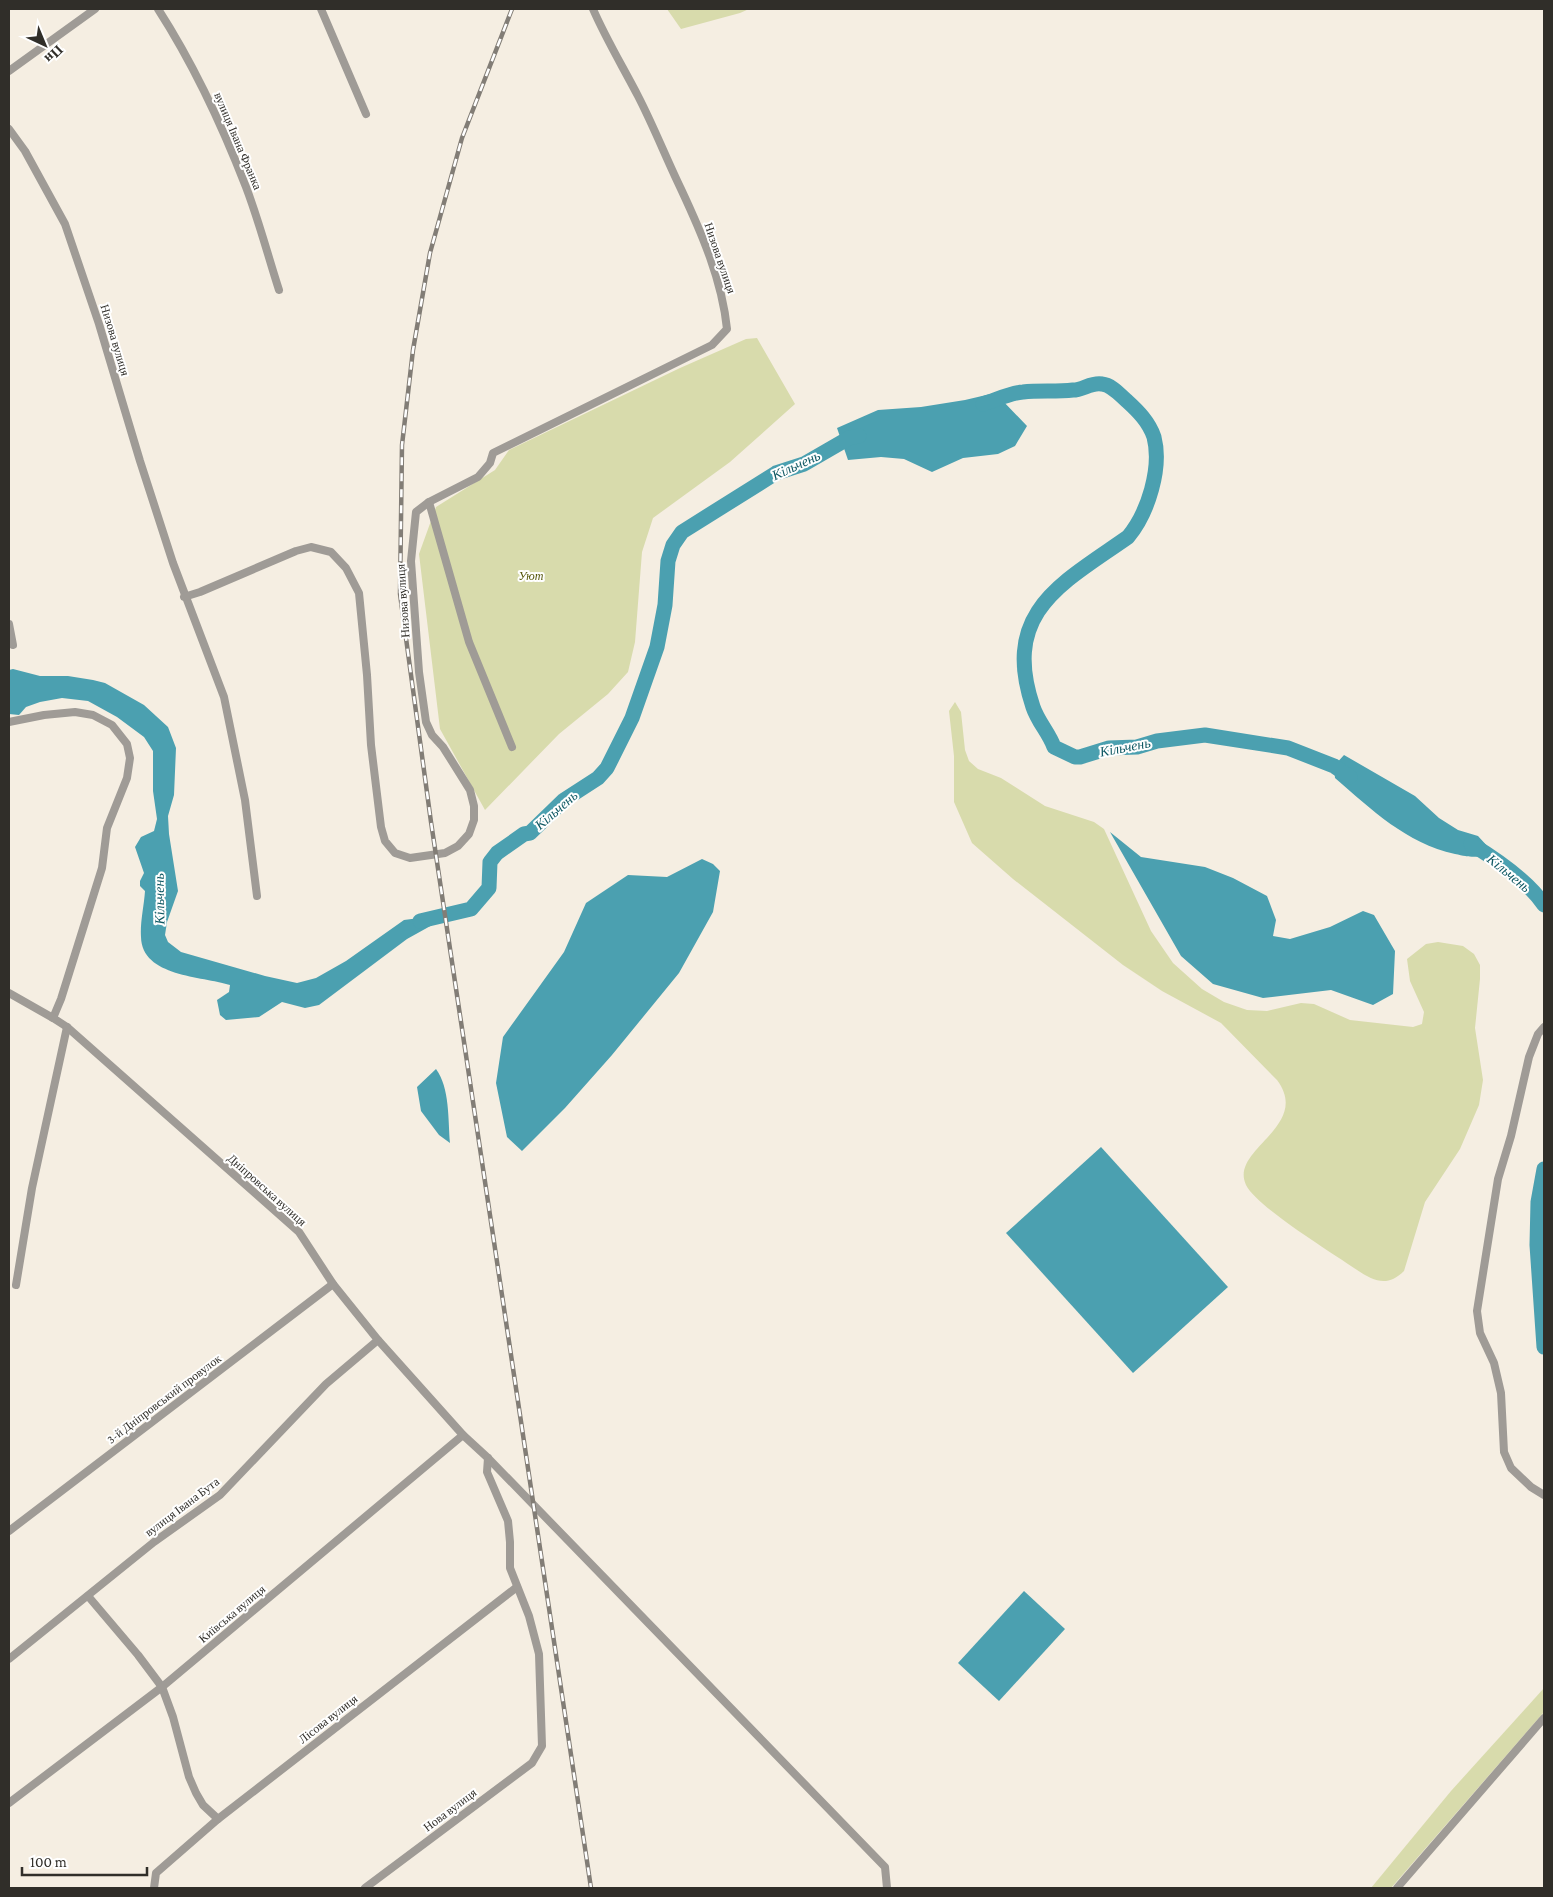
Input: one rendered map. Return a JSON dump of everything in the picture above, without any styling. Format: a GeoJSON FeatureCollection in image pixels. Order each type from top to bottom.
{"type":"FeatureCollection","features":[{"type":"Feature","properties":{"kind":"street"},"geometry":{"type":"LineString","coordinates":[[9,71],[84,12],[95,9]]}},
{"type":"Feature","properties":{"kind":"street","name":"вулиця Івана Франка"},"geometry":{"type":"LineString","coordinates":[[158,9],[199,80],[220,123],[246,189],[279,290]]}},
{"type":"Feature","properties":{"kind":"street"},"geometry":{"type":"LineString","coordinates":[[321,9],[366,114]]}},
{"type":"Feature","properties":{"kind":"street","name":"Низова вулиця"},"geometry":{"type":"LineString","coordinates":[[184,597],[296,551],[311,547],[331,552],[346,568],[360,593],[367,675],[370,746],[381,827],[385,841],[395,853],[410,858],[445,853],[458,846],[469,834],[474,820],[474,806],[470,790],[443,747],[432,735],[426,722],[419,672],[411,561],[416,512],[429,502],[478,477],[490,463],[493,453],[712,344],[727,329],[725,305],[698,224],[638,96],[593,9]]}},
{"type":"Feature","properties":{"kind":"street","name":"Низова вулиця"},"geometry":{"type":"LineString","coordinates":[[9,129],[25,151],[65,224],[99,324],[140,461],[184,597],[224,697],[245,800],[257,896]]}},
{"type":"Feature","properties":{"kind":"street"},"geometry":{"type":"LineString","coordinates":[[429,502],[469,642],[512,747]]}},
{"type":"Feature","properties":{"kind":"street"},"geometry":{"type":"LineString","coordinates":[[9,624],[13,645]]}},
{"type":"Feature","properties":{"kind":"street"},"geometry":{"type":"LineString","coordinates":[[9,722],[44,715],[75,712],[93,715],[112,725],[127,744],[130,758],[127,778],[107,828],[102,868],[54,1018]]}},
{"type":"Feature","properties":{"kind":"street","name":"Дніпровська вулиця"},"geometry":{"type":"LineString","coordinates":[[9,993],[67,1027],[298,1232],[333,1284],[378,1340],[463,1435],[488,1458],[885,1867],[887,1888]]}},
{"type":"Feature","properties":{"kind":"street"},"geometry":{"type":"LineString","coordinates":[[16,1285],[32,1188],[67,1027]]}},
{"type":"Feature","properties":{"kind":"street"},"geometry":{"type":"LineString","coordinates":[[1544,1027],[1538,1034],[1530,1057],[1511,1136],[1498,1179],[1477,1311],[1480,1333],[1494,1363],[1501,1393],[1504,1452],[1511,1468],[1530,1487],[1544,1495]]}},
{"type":"Feature","properties":{"kind":"street","name":"3-й Дніпровський провулок"},"geometry":{"type":"LineString","coordinates":[[9,1531],[333,1284]]}},
{"type":"Feature","properties":{"kind":"street","name":"вулиця Івана Бута"},"geometry":{"type":"LineString","coordinates":[[9,1659],[154,1542],[220,1495],[326,1384],[378,1340]]}},
{"type":"Feature","properties":{"kind":"street","name":"Київська вулиця"},"geometry":{"type":"LineString","coordinates":[[9,1803],[162,1687],[463,1435]]}},
{"type":"Feature","properties":{"kind":"street"},"geometry":{"type":"LineString","coordinates":[[488,1458],[487,1472],[508,1521],[510,1568],[517,1586]]}},
{"type":"Feature","properties":{"kind":"street","name":"Нова вулиця"},"geometry":{"type":"LineString","coordinates":[[365,1888],[532,1763],[542,1746],[539,1654],[529,1616],[517,1586]]}},
{"type":"Feature","properties":{"kind":"street","name":"Лісова вулиця"},"geometry":{"type":"LineString","coordinates":[[154,1888],[156,1873],[218,1819],[517,1586]]}},
{"type":"Feature","properties":{"kind":"street"},"geometry":{"type":"LineString","coordinates":[[88,1596],[138,1655],[162,1687],[173,1717],[189,1777],[202,1804],[218,1819]]}},
{"type":"Feature","properties":{"kind":"street"},"geometry":{"type":"LineString","coordinates":[[1397,1888],[1544,1718]]}},
{"type":"Feature","properties":{"kind":"green space"},"geometry":{"type":"Polygon","coordinates":[[[667,9],[749,9],[681,29],[667,9]]]}},
{"type":"Feature","properties":{"kind":"green space","name":"Уют"},"geometry":{"type":"Polygon","coordinates":[[[757,338],[795,404],[730,462],[653,518],[642,552],[635,642],[628,672],[608,694],[559,734],[485,810],[440,729],[419,554],[436,507],[495,470],[509,450],[680,368],[746,339],[757,338]]]}},
{"type":"Feature","properties":{"kind":"green space"},"geometry":{"type":"Polygon","coordinates":[[[955,702],[961,712],[965,750],[969,761],[978,769],[1001,778],[1045,806],[1094,822],[1104,829],[1151,931],[1173,963],[1202,989],[1224,1002],[1247,1010],[1267,1011],[1301,1003],[1314,1004],[1350,1020],[1413,1027],[1422,1024],[1424,1012],[1410,981],[1407,959],[1426,944],[1438,942],[1463,946],[1474,954],[1480,965],[1475,1028],[1483,1080],[1479,1105],[1460,1149],[1425,1202],[1404,1271],[1398,1276],[1392,1280],[1380,1281],[1361,1273],[1279,1217],[1264,1205],[1246,1185],[1244,1172],[1249,1160],[1278,1124],[1285,1111],[1285,1097],[1277,1080],[1221,1023],[1162,991],[1123,965],[1013,879],[972,843],[954,802],[954,756],[949,711],[955,702]]]}},
{"type":"Feature","properties":{"kind":"green space"},"geometry":{"type":"Polygon","coordinates":[[[1544,1688],[1544,1712],[1391,1888],[1371,1888],[1451,1791],[1544,1688]]]}},
{"type":"Feature","properties":{"kind":"water"},"geometry":{"type":"Polygon","coordinates":[[[999,392],[1001,399],[1027,426],[1015,446],[998,454],[963,458],[932,472],[904,459],[881,457],[848,460],[837,428],[878,410],[921,407],[999,392]]]}},
{"type":"Feature","properties":{"kind":"water"},"geometry":{"type":"Polygon","coordinates":[[[13,669],[40,676],[68,676],[105,683],[144,705],[168,727],[176,748],[174,795],[168,816],[178,891],[167,922],[165,935],[168,942],[181,952],[297,983],[316,978],[346,961],[404,920],[427,917],[438,910],[439,917],[434,924],[407,939],[319,1005],[305,1008],[282,1002],[259,1017],[226,1020],[220,1015],[217,1000],[229,992],[230,985],[175,973],[151,960],[144,950],[141,931],[145,891],[140,886],[140,881],[144,873],[135,847],[141,837],[154,831],[157,819],[153,791],[153,751],[144,737],[117,717],[88,701],[62,698],[26,707],[19,715],[9,714],[9,670],[13,669]]]}},
{"type":"Feature","properties":{"kind":"water"},"geometry":{"type":"Polygon","coordinates":[[[1344,755],[1415,796],[1439,818],[1458,830],[1478,836],[1489,848],[1488,855],[1479,857],[1468,856],[1437,849],[1405,834],[1390,824],[1335,778],[1334,766],[1344,755]]]}},
{"type":"Feature","properties":{"kind":"water"},"geometry":{"type":"Polygon","coordinates":[[[1110,832],[1141,857],[1205,867],[1233,878],[1267,896],[1276,920],[1273,936],[1290,939],[1330,927],[1363,911],[1374,915],[1395,951],[1393,994],[1373,1005],[1331,990],[1263,998],[1213,984],[1181,956],[1110,832]]]}},
{"type":"Feature","properties":{"kind":"water"},"geometry":{"type":"Polygon","coordinates":[[[702,859],[713,864],[720,871],[713,912],[679,973],[612,1055],[565,1108],[522,1151],[507,1137],[496,1083],[503,1037],[564,952],[586,903],[628,875],[667,877],[702,859]]]}},
{"type":"Feature","properties":{"kind":"water"},"geometry":{"type":"Polygon","coordinates":[[[436,1069],[441,1077],[446,1095],[450,1143],[439,1135],[421,1111],[417,1087],[436,1069]]]}},
{"type":"Feature","properties":{"kind":"water"},"geometry":{"type":"Polygon","coordinates":[[[1101,1147],[1228,1287],[1133,1373],[1006,1233],[1101,1147]]]}},
{"type":"Feature","properties":{"kind":"water"},"geometry":{"type":"Polygon","coordinates":[[[1024,1591],[1065,1629],[999,1701],[958,1663],[1024,1591]]]}},
{"type":"Feature","properties":{"kind":"waterway","name":"Кільчень"},"geometry":{"type":"LineString","coordinates":[[983,404],[1008,395],[1029,391],[1077,390],[1094,384],[1102,384],[1119,393],[1135,409],[1146,422],[1154,437],[1156,449],[1155,476],[1142,516],[1135,527],[1128,537],[1060,586],[1043,604],[1031,624],[1025,647],[1025,674],[1033,707],[1054,747],[1075,757],[1080,757],[1109,748],[1137,747],[1157,741],[1205,735],[1288,748],[1334,766],[1350,777]]}},
{"type":"Feature","properties":{"kind":"waterway","name":"Кільчень"},"geometry":{"type":"LineString","coordinates":[[420,921],[471,909],[489,888],[490,862],[497,853],[524,834],[530,833],[564,800],[598,778],[607,768],[632,718],[657,647],[665,605],[668,561],[673,545],[682,532],[776,473],[804,464],[849,438],[859,436]]}},
{"type":"Feature","properties":{"kind":"waterway","name":"Кільчень"},"geometry":{"type":"LineString","coordinates":[[1471,844],[1520,879],[1538,896],[1544,905]]}},
{"type":"Feature","properties":{"kind":"waterway","name":"Кільчень"},"geometry":{"type":"LineString","coordinates":[[1544,1169],[1538,1202],[1537,1245],[1544,1347]]}},
{"type":"Feature","properties":{"kind":"railway"},"geometry":{"type":"LineString","coordinates":[[512,9],[462,138],[430,253],[413,350],[402,445],[400,594],[431,822],[591,1888]]}}]}
